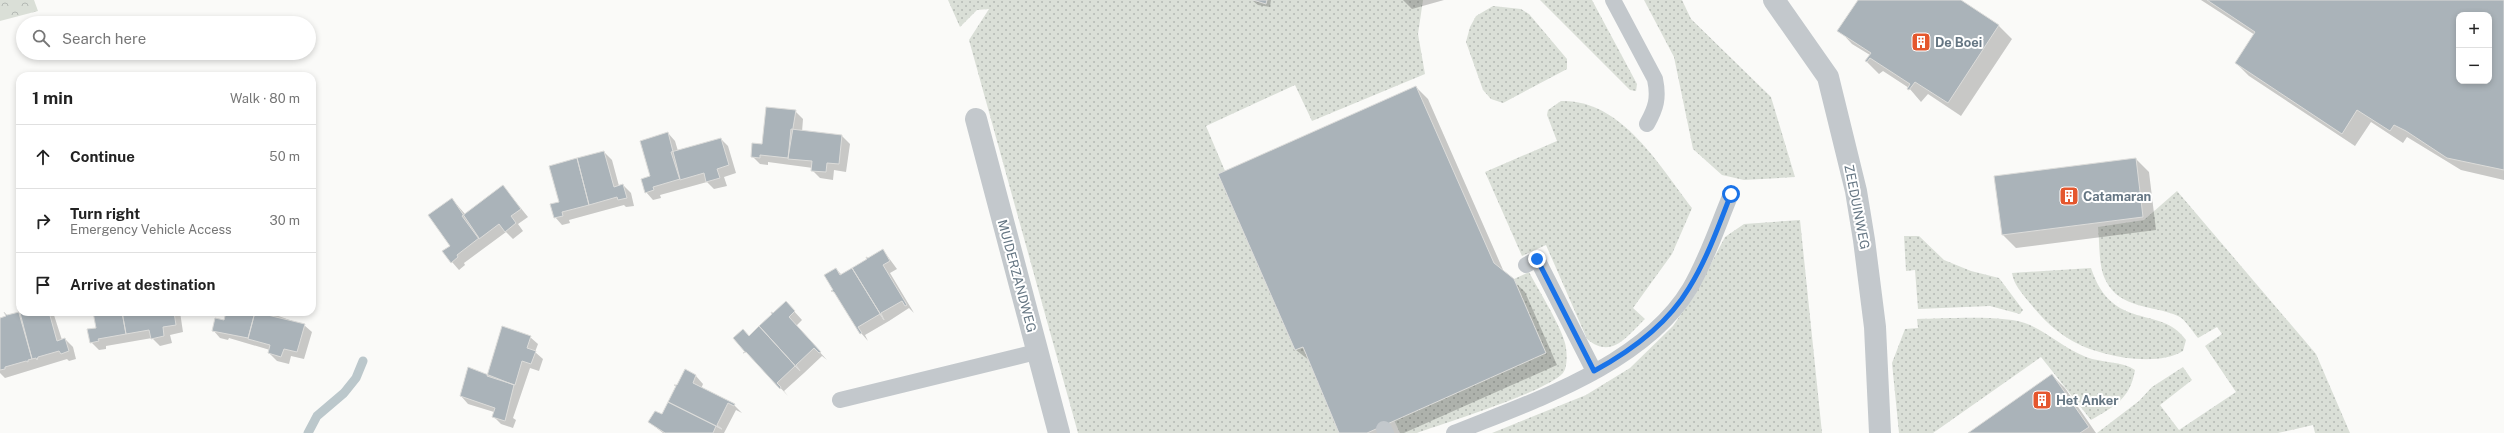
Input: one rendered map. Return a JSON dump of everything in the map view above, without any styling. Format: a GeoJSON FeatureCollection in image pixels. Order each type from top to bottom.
{"type":"FeatureCollection","features":[{"type":"Feature","properties":{"kind":"street","name":"ZEEDUINWEG"},"geometry":{"type":"LineString","coordinates":[[1774,0],[1828,77],[1856,191],[1875,327],[1880,433]]}},
{"type":"Feature","properties":{"kind":"street","name":"MUIDERZANDWEG"},"geometry":{"type":"LineString","coordinates":[[976,119],[1036,352],[1059,433]]}},
{"type":"Feature","properties":{"kind":"lane"},"geometry":{"type":"LineString","coordinates":[[1613,0],[1655,79],[1658,92],[1657,106],[1647,124]]}},
{"type":"Feature","properties":{"kind":"lane"},"geometry":{"type":"LineString","coordinates":[[1454,433],[1559,390],[1621,357],[1658,326],[1689,289],[1731,194]]}},
{"type":"Feature","properties":{"kind":"lane"},"geometry":{"type":"LineString","coordinates":[[1531,262],[1594,371]]}},
{"type":"Feature","properties":{"kind":"lane"},"geometry":{"type":"LineString","coordinates":[[840,400],[1036,352]]}},
{"type":"Feature","properties":{"kind":"green space"},"geometry":{"type":"Polygon","coordinates":[[[0,0],[34,0],[38,11],[0,21],[0,0]]]}},
{"type":"Feature","properties":{"kind":"green space"},"geometry":{"type":"Polygon","coordinates":[[[948,0],[1423,0],[1418,34],[1425,74],[1312,121],[1295,85],[1206,126],[1225,171],[1218,174],[1295,350],[1303,347],[1339,433],[1078,433],[969,40],[989,9],[977,10],[960,27],[948,0]]]}},
{"type":"Feature","properties":{"kind":"green space"},"geometry":{"type":"Polygon","coordinates":[[[1540,0],[1592,0],[1637,84],[1636,91],[1630,90],[1540,0]]]}},
{"type":"Feature","properties":{"kind":"green space"},"geometry":{"type":"Polygon","coordinates":[[[1644,0],[1682,0],[1691,19],[1771,97],[1795,177],[1744,180],[1722,175],[1693,149],[1674,57],[1644,0]]]}},
{"type":"Feature","properties":{"kind":"green space"},"geometry":{"type":"Polygon","coordinates":[[[1493,6],[1521,9],[1529,14],[1567,59],[1567,69],[1503,103],[1491,99],[1483,90],[1466,42],[1470,27],[1476,16],[1493,6]]]}},
{"type":"Feature","properties":{"kind":"green space"},"geometry":{"type":"Polygon","coordinates":[[[1561,101],[1583,103],[1602,111],[1620,123],[1637,138],[1652,155],[1692,208],[1672,254],[1633,308],[1645,319],[1619,343],[1612,346],[1604,347],[1596,345],[1587,339],[1546,245],[1522,256],[1485,172],[1557,141],[1547,115],[1548,110],[1561,101]]]}},
{"type":"Feature","properties":{"kind":"green space"},"geometry":{"type":"Polygon","coordinates":[[[2177,191],[2316,354],[2350,433],[2315,433],[2313,425],[2278,433],[2097,433],[2139,401],[2152,387],[2183,367],[2192,380],[2160,405],[2179,430],[2236,392],[2205,346],[2222,334],[2217,327],[2198,338],[2186,323],[2178,316],[2168,312],[2138,305],[2120,297],[2112,290],[2103,275],[2100,262],[2098,227],[2144,220],[2177,191]]]}},
{"type":"Feature","properties":{"kind":"green space"},"geometry":{"type":"Polygon","coordinates":[[[1800,220],[1822,433],[1492,433],[1586,395],[1630,368],[1673,326],[1696,292],[1725,237],[1744,224],[1800,220]]]}},
{"type":"Feature","properties":{"kind":"green space"},"geometry":{"type":"Polygon","coordinates":[[[1904,236],[1919,236],[1944,260],[1971,271],[1999,278],[2023,310],[2020,314],[1990,306],[1918,309],[1915,270],[1906,271],[1904,236]]]}},
{"type":"Feature","properties":{"kind":"green space"},"geometry":{"type":"Polygon","coordinates":[[[2091,268],[2100,288],[2111,302],[2124,310],[2164,323],[2176,329],[2186,340],[2183,351],[2171,356],[2157,359],[2142,359],[2110,355],[2081,345],[2063,335],[2043,318],[2018,288],[2012,273],[2091,268]]]}},
{"type":"Feature","properties":{"kind":"green space"},"geometry":{"type":"Polygon","coordinates":[[[1529,272],[1554,317],[1566,346],[1566,367],[1563,373],[1553,381],[1517,398],[1417,433],[1400,433],[1394,420],[1514,279],[1529,272]]]}},
{"type":"Feature","properties":{"kind":"green space"},"geometry":{"type":"Polygon","coordinates":[[[1991,318],[2006,319],[2030,325],[2071,350],[2086,357],[2130,367],[2135,370],[2133,380],[2120,401],[2091,420],[2041,357],[1933,433],[1899,433],[1892,363],[1905,329],[1918,328],[1917,319],[1991,318]]]}},
{"type":"Feature","properties":{"kind":"building"},"geometry":{"type":"Polygon","coordinates":[[[1253,0],[1267,0],[1266,4],[1253,0]]]}},
{"type":"Feature","properties":{"kind":"building","name":"De Boei"},"geometry":{"type":"Polygon","coordinates":[[[1858,0],[1961,0],[1999,25],[1948,103],[1915,82],[1909,90],[1907,89],[1910,84],[1870,58],[1867,62],[1865,61],[1871,53],[1837,31],[1858,0]]]}},
{"type":"Feature","properties":{"kind":"building"},"geometry":{"type":"Polygon","coordinates":[[[2207,0],[2504,0],[2504,170],[2447,158],[2406,131],[2394,125],[2390,131],[2357,110],[2342,134],[2235,63],[2255,32],[2207,0]]]}},
{"type":"Feature","properties":{"kind":"building"},"geometry":{"type":"Polygon","coordinates":[[[1416,86],[1494,263],[1514,279],[1546,353],[1367,433],[1339,433],[1303,347],[1295,350],[1218,174],[1416,86]]]}},
{"type":"Feature","properties":{"kind":"building"},"geometry":{"type":"Polygon","coordinates":[[[766,107],[796,110],[788,158],[760,155],[760,158],[751,157],[752,143],[762,144],[766,107]]]}},
{"type":"Feature","properties":{"kind":"building"},"geometry":{"type":"Polygon","coordinates":[[[791,129],[842,135],[839,164],[827,163],[826,172],[811,171],[812,161],[788,159],[791,129]]]}},
{"type":"Feature","properties":{"kind":"building"},"geometry":{"type":"Polygon","coordinates":[[[668,132],[680,179],[653,187],[654,190],[645,193],[641,179],[650,176],[640,141],[668,132]]]}},
{"type":"Feature","properties":{"kind":"building"},"geometry":{"type":"Polygon","coordinates":[[[721,138],[729,165],[717,169],[720,178],[706,182],[704,173],[680,180],[671,152],[721,138]]]}},
{"type":"Feature","properties":{"kind":"building"},"geometry":{"type":"Polygon","coordinates":[[[604,151],[614,187],[623,184],[627,198],[618,200],[617,197],[589,205],[577,158],[604,151]]]}},
{"type":"Feature","properties":{"kind":"building"},"geometry":{"type":"Polygon","coordinates":[[[577,158],[589,205],[562,212],[563,216],[554,218],[550,204],[559,202],[549,166],[577,158]]]}},
{"type":"Feature","properties":{"kind":"building","name":"Catamaran"},"geometry":{"type":"Polygon","coordinates":[[[2136,158],[2143,217],[2002,235],[1994,176],[2136,158]]]}},
{"type":"Feature","properties":{"kind":"building"},"geometry":{"type":"Polygon","coordinates":[[[503,185],[521,209],[511,216],[516,223],[505,232],[499,224],[479,239],[462,216],[503,185]]]}},
{"type":"Feature","properties":{"kind":"building"},"geometry":{"type":"Polygon","coordinates":[[[452,198],[479,238],[457,255],[458,257],[451,263],[442,251],[450,246],[428,215],[452,198]]]}},
{"type":"Feature","properties":{"kind":"building"},"geometry":{"type":"Polygon","coordinates":[[[883,249],[890,261],[883,265],[907,305],[905,306],[902,301],[881,313],[884,320],[852,268],[867,259],[866,257],[868,258],[883,249]]]}},
{"type":"Feature","properties":{"kind":"building"},"geometry":{"type":"Polygon","coordinates":[[[836,268],[840,275],[852,268],[884,320],[880,314],[858,327],[862,333],[860,334],[834,292],[831,291],[833,290],[824,275],[836,268]]]}},
{"type":"Feature","properties":{"kind":"building"},"geometry":{"type":"Polygon","coordinates":[[[786,301],[795,311],[789,317],[821,352],[819,353],[814,348],[796,365],[800,371],[759,326],[772,314],[771,312],[773,313],[786,301]]]}},
{"type":"Feature","properties":{"kind":"building"},"geometry":{"type":"Polygon","coordinates":[[[4,312],[7,315],[16,313],[16,316],[20,316],[32,359],[28,360],[28,362],[26,361],[5,367],[5,369],[0,370],[0,318],[6,316],[4,312]]]}},
{"type":"Feature","properties":{"kind":"building"},"geometry":{"type":"Polygon","coordinates":[[[21,316],[50,316],[57,341],[65,338],[69,351],[61,354],[59,351],[38,357],[37,360],[36,358],[32,359],[21,316]]]}},
{"type":"Feature","properties":{"kind":"building"},"geometry":{"type":"Polygon","coordinates":[[[94,316],[123,316],[126,334],[98,339],[99,341],[90,343],[87,329],[96,328],[94,316]]]}},
{"type":"Feature","properties":{"kind":"building"},"geometry":{"type":"Polygon","coordinates":[[[123,316],[175,316],[176,325],[163,327],[164,336],[151,339],[149,330],[126,334],[123,316]]]}},
{"type":"Feature","properties":{"kind":"building"},"geometry":{"type":"Polygon","coordinates":[[[225,316],[254,316],[248,338],[212,331],[215,318],[224,320],[225,316]]]}},
{"type":"Feature","properties":{"kind":"building"},"geometry":{"type":"Polygon","coordinates":[[[254,316],[272,316],[305,324],[297,352],[284,349],[281,357],[268,353],[270,345],[248,339],[254,316]]]}},
{"type":"Feature","properties":{"kind":"building"},"geometry":{"type":"Polygon","coordinates":[[[502,326],[531,336],[527,348],[536,351],[531,364],[522,361],[515,385],[487,376],[502,326]]]}},
{"type":"Feature","properties":{"kind":"building"},"geometry":{"type":"Polygon","coordinates":[[[759,326],[800,371],[795,366],[777,383],[781,387],[780,389],[746,352],[743,353],[745,352],[733,338],[743,329],[749,336],[759,326]]]}},
{"type":"Feature","properties":{"kind":"building"},"geometry":{"type":"Polygon","coordinates":[[[468,367],[514,385],[505,421],[492,417],[495,408],[460,396],[468,367]]]}},
{"type":"Feature","properties":{"kind":"building"},"geometry":{"type":"Polygon","coordinates":[[[685,369],[696,375],[693,383],[735,404],[734,406],[728,403],[717,425],[722,429],[668,402],[676,386],[674,385],[677,385],[685,369]]]}},
{"type":"Feature","properties":{"kind":"building","name":"Het Anker"},"geometry":{"type":"Polygon","coordinates":[[[2052,374],[2089,427],[2080,433],[1968,433],[2052,374]]]}},
{"type":"Feature","properties":{"kind":"building"},"geometry":{"type":"Polygon","coordinates":[[[668,402],[716,426],[713,433],[665,433],[648,422],[655,411],[662,414],[668,402]]]}},
{"type":"Feature","properties":{"kind":"waterway"},"geometry":{"type":"LineString","coordinates":[[308,433],[317,416],[344,393],[356,378],[363,361]]}},
{"type":"Feature","properties":{"kind":"place","name":"De Boei"},"geometry":{"type":"Point","coordinates":[1921,42]}},
{"type":"Feature","properties":{"kind":"place","name":"Catamaran"},"geometry":{"type":"Point","coordinates":[2069,196]}},
{"type":"Feature","properties":{"kind":"place","name":"Het Anker"},"geometry":{"type":"Point","coordinates":[2042,400]}},
{"type":"Feature","properties":{"kind":"route"},"geometry":{"type":"LineString","coordinates":[[1537,259],[1594,371],[1621,357],[1658,326],[1689,289],[1714,238],[1731,194]]}}]}
